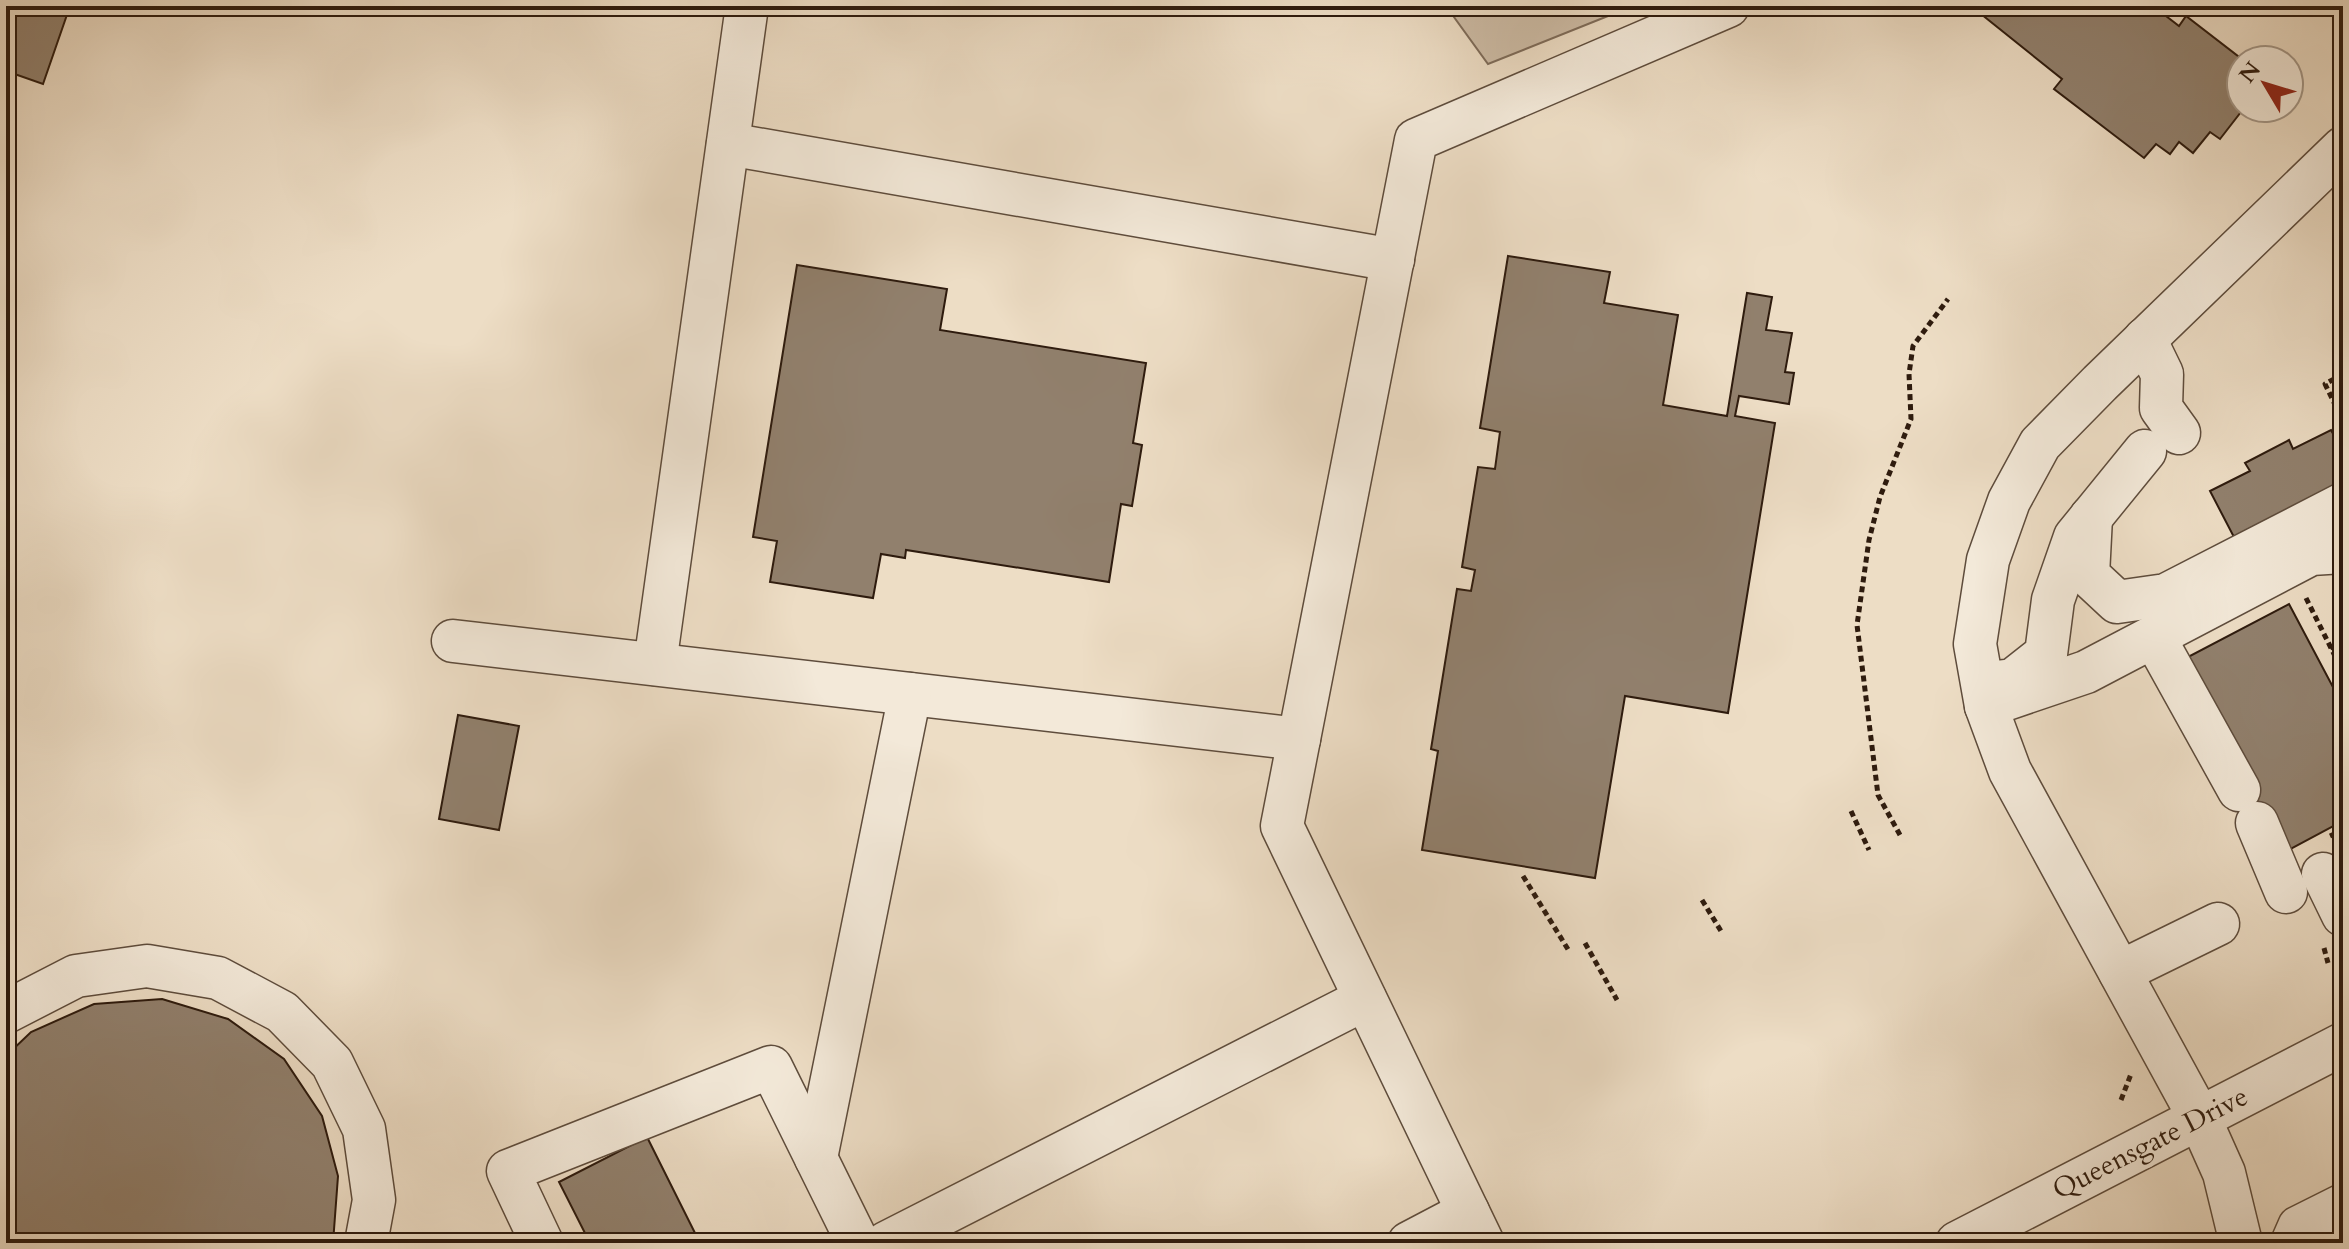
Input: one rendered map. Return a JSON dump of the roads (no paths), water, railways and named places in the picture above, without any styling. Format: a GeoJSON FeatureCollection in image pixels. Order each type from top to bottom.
{"type":"FeatureCollection","features":[{"type":"Feature","properties":{"kind":"street"},"geometry":{"type":"LineString","coordinates":[[655,664],[747,6]]}},
{"type":"Feature","properties":{"kind":"street"},"geometry":{"type":"LineString","coordinates":[[1409,1243],[1476,1228],[1282,826],[1416,140],[1728,6]]}},
{"type":"Feature","properties":{"kind":"street"},"geometry":{"type":"LineString","coordinates":[[728,144],[1393,260]]}},
{"type":"Feature","properties":{"kind":"street"},"geometry":{"type":"LineString","coordinates":[[2241,1243],[2224,1173],[2199,1117],[2010,771],[1984,695],[1975,644],[1988,560],[2009,501],[2040,444],[2343,148]]}},
{"type":"Feature","properties":{"kind":"street"},"geometry":{"type":"LineString","coordinates":[[1984,695],[2013,680],[2046,654],[2053,600],[2075,537],[2162,431],[2162,374],[2145,339]]}},
{"type":"Feature","properties":{"kind":"street"},"geometry":{"type":"LineString","coordinates":[[2100,383],[2142,404],[2162,431]]}},
{"type":"Feature","properties":{"kind":"street"},"geometry":{"type":"LineString","coordinates":[[2091,517],[2088,575],[2117,602],[2166,595],[2343,504]]}},
{"type":"Feature","properties":{"kind":"street"},"geometry":{"type":"LineString","coordinates":[[1984,695],[2086,672],[2311,554],[2343,552]]}},
{"type":"Feature","properties":{"kind":"street"},"geometry":{"type":"LineString","coordinates":[[2154,637],[2248,806],[2286,892]]}},
{"type":"Feature","properties":{"kind":"street"},"geometry":{"type":"LineString","coordinates":[[453,641],[1299,739]]}},
{"type":"Feature","properties":{"kind":"street"},"geometry":{"type":"LineString","coordinates":[[816,1158],[910,694]]}},
{"type":"Feature","properties":{"kind":"street"},"geometry":{"type":"LineString","coordinates":[[2323,874],[2343,915]]}},
{"type":"Feature","properties":{"kind":"street"},"geometry":{"type":"LineString","coordinates":[[2120,972],[2218,924]]}},
{"type":"Feature","properties":{"kind":"street"},"geometry":{"type":"LineString","coordinates":[[7,1007],[76,976],[147,966],[218,978],[282,1012],[332,1063],[364,1129],[374,1200],[366,1243]]}},
{"type":"Feature","properties":{"kind":"street"},"geometry":{"type":"LineString","coordinates":[[886,1243],[1365,999]]}},
{"type":"Feature","properties":{"kind":"street","name":"Queensgate Drive"},"geometry":{"type":"LineString","coordinates":[[1957,1243],[2343,1044]]}},
{"type":"Feature","properties":{"kind":"street"},"geometry":{"type":"LineString","coordinates":[[542,1243],[508,1171],[771,1067],[858,1243]]}},
{"type":"Feature","properties":{"kind":"street"},"geometry":{"type":"LineString","coordinates":[[2292,1243],[2299,1227],[2343,1205]]}}]}
